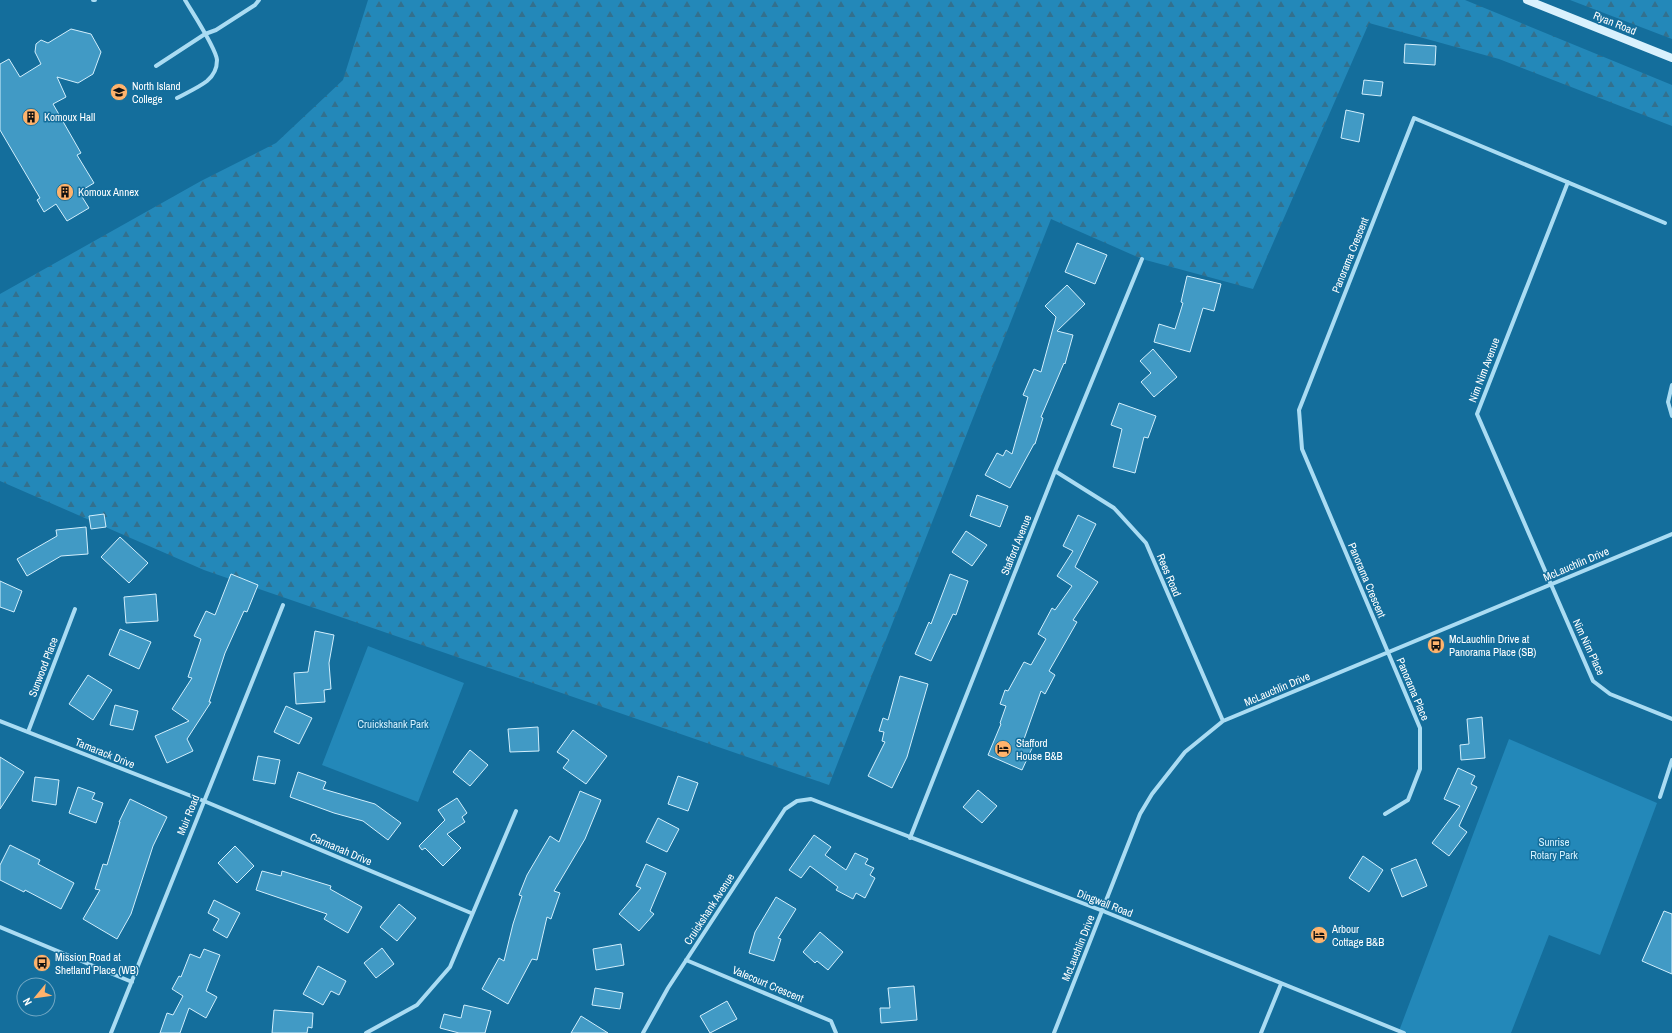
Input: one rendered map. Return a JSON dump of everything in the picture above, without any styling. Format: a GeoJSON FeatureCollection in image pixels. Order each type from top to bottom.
{"type":"FeatureCollection","features":[{"type":"Feature","properties":{"kind":"main road","name":"Ryan Road"},"geometry":{"type":"LineString","coordinates":[[1527,0],[1672,58]]}},
{"type":"Feature","properties":{"kind":"street"},"geometry":{"type":"LineString","coordinates":[[177,98],[206,82],[213,74],[216,67],[217,58],[185,0]]}},
{"type":"Feature","properties":{"kind":"street"},"geometry":{"type":"LineString","coordinates":[[156,66],[205,34],[216,30],[259,0]]}},
{"type":"Feature","properties":{"kind":"street","name":"Panorama Crescent"},"geometry":{"type":"LineString","coordinates":[[1388,652],[1302,449],[1299,410],[1414,118],[1665,223]]}},
{"type":"Feature","properties":{"kind":"street","name":"Nim Nim Avenue"},"geometry":{"type":"LineString","coordinates":[[1550,584],[1476,414],[1568,182]]}},
{"type":"Feature","properties":{"kind":"street","name":"Stafford Avenue"},"geometry":{"type":"LineString","coordinates":[[910,838],[1055,471],[1142,259]]}},
{"type":"Feature","properties":{"kind":"street"},"geometry":{"type":"LineString","coordinates":[[1672,385],[1668,402],[1672,416]]}},
{"type":"Feature","properties":{"kind":"street","name":"Rees Road"},"geometry":{"type":"LineString","coordinates":[[1055,471],[1114,508],[1146,543],[1223,721]]}},
{"type":"Feature","properties":{"kind":"street","name":"McLauchlin Drive"},"geometry":{"type":"LineString","coordinates":[[1054,1033],[1140,814],[1185,752],[1223,721],[1672,534]]}},
{"type":"Feature","properties":{"kind":"street","name":"Nim Nim Place"},"geometry":{"type":"LineString","coordinates":[[1550,584],[1593,681],[1610,694],[1672,719]]}},
{"type":"Feature","properties":{"kind":"street","name":"Muir Road"},"geometry":{"type":"LineString","coordinates":[[111,1033],[283,605]]}},
{"type":"Feature","properties":{"kind":"street","name":"Sunwood Place"},"geometry":{"type":"LineString","coordinates":[[28,732],[75,610]]}},
{"type":"Feature","properties":{"kind":"street","name":"Panorama Place"},"geometry":{"type":"LineString","coordinates":[[1385,814],[1408,800],[1420,770],[1420,728],[1388,652]]}},
{"type":"Feature","properties":{"kind":"street","name":"Tamarack Drive"},"geometry":{"type":"LineString","coordinates":[[0,720],[204,801]]}},
{"type":"Feature","properties":{"kind":"street"},"geometry":{"type":"LineString","coordinates":[[1660,797],[1672,760]]}},
{"type":"Feature","properties":{"kind":"street","name":"Dingwall Road"},"geometry":{"type":"LineString","coordinates":[[797,801],[811,799],[1103,911],[1404,1033]]}},
{"type":"Feature","properties":{"kind":"street","name":"Carmanah Drive"},"geometry":{"type":"LineString","coordinates":[[204,801],[471,913]]}},
{"type":"Feature","properties":{"kind":"street","name":"Cruickshank Avenue"},"geometry":{"type":"LineString","coordinates":[[643,1033],[668,988],[785,809],[797,801]]}},
{"type":"Feature","properties":{"kind":"street"},"geometry":{"type":"LineString","coordinates":[[366,1033],[417,1005],[450,967],[471,913],[516,811]]}},
{"type":"Feature","properties":{"kind":"street"},"geometry":{"type":"LineString","coordinates":[[0,927],[132,982]]}},
{"type":"Feature","properties":{"kind":"street","name":"Valecourt Crescent"},"geometry":{"type":"LineString","coordinates":[[686,960],[831,1021],[836,1033]]}},
{"type":"Feature","properties":{"kind":"street"},"geometry":{"type":"LineString","coordinates":[[1261,1033],[1281,984]]}},
{"type":"Feature","properties":{"kind":"green space"},"geometry":{"type":"Polygon","coordinates":[[[368,0],[1465,0],[1672,85],[1672,126],[1499,59],[1369,23],[1253,289],[1142,259],[1051,219],[829,785],[204,570],[0,481],[0,294],[201,181],[276,143],[343,80],[368,0]]]}},
{"type":"Feature","properties":{"kind":"green space"},"geometry":{"type":"Polygon","coordinates":[[[1570,0],[1672,0],[1672,39],[1570,0]]]}},
{"type":"Feature","properties":{"kind":"green space","name":"Cruickshank Park"},"geometry":{"type":"Polygon","coordinates":[[[368,646],[464,683],[418,802],[322,765],[368,646]]]}},
{"type":"Feature","properties":{"kind":"green space","name":"Sunrise Rotary Park"},"geometry":{"type":"Polygon","coordinates":[[[1509,739],[1657,803],[1600,955],[1549,935],[1511,1033],[1404,1033],[1399,1031],[1509,739]]]}},
{"type":"Feature","properties":{"kind":"building","name":"Komoux Hall"},"geometry":{"type":"Polygon","coordinates":[[[71,29],[91,34],[101,52],[93,74],[78,83],[57,77],[66,97],[53,104],[81,153],[77,155],[94,183],[79,192],[89,208],[67,221],[56,204],[44,212],[37,200],[40,198],[0,130],[0,64],[9,59],[20,77],[41,64],[35,52],[36,44],[41,40],[48,43],[71,29]]]}},
{"type":"Feature","properties":{"kind":"building"},"geometry":{"type":"Polygon","coordinates":[[[1405,44],[1436,46],[1435,65],[1404,63],[1405,44]]]}},
{"type":"Feature","properties":{"kind":"building"},"geometry":{"type":"Polygon","coordinates":[[[1364,80],[1383,82],[1381,96],[1362,94],[1364,80]]]}},
{"type":"Feature","properties":{"kind":"building"},"geometry":{"type":"Polygon","coordinates":[[[1346,110],[1364,114],[1359,142],[1341,138],[1346,110]]]}},
{"type":"Feature","properties":{"kind":"building"},"geometry":{"type":"Polygon","coordinates":[[[1077,243],[1107,255],[1095,284],[1065,272],[1077,243]]]}},
{"type":"Feature","properties":{"kind":"building"},"geometry":{"type":"Polygon","coordinates":[[[1187,276],[1221,284],[1214,311],[1203,308],[1190,352],[1154,342],[1159,324],[1175,329],[1183,303],[1181,302],[1187,276]]]}},
{"type":"Feature","properties":{"kind":"building"},"geometry":{"type":"Polygon","coordinates":[[[1067,285],[1085,304],[1057,331],[1073,335],[1065,364],[1064,363],[1041,417],[1043,418],[1035,444],[1010,488],[985,475],[997,453],[1003,456],[1006,450],[1012,454],[1028,397],[1023,395],[1034,369],[1041,372],[1056,317],[1045,306],[1067,285]]]}},
{"type":"Feature","properties":{"kind":"building"},"geometry":{"type":"Polygon","coordinates":[[[1153,349],[1177,377],[1154,397],[1141,382],[1151,373],[1140,361],[1153,349]]]}},
{"type":"Feature","properties":{"kind":"building"},"geometry":{"type":"Polygon","coordinates":[[[1119,403],[1156,416],[1148,438],[1144,437],[1135,473],[1113,467],[1122,429],[1111,425],[1119,403]]]}},
{"type":"Feature","properties":{"kind":"building"},"geometry":{"type":"Polygon","coordinates":[[[977,495],[1008,506],[1000,527],[970,516],[977,495]]]}},
{"type":"Feature","properties":{"kind":"building"},"geometry":{"type":"Polygon","coordinates":[[[104,514],[106,527],[91,529],[89,516],[104,514]]]}},
{"type":"Feature","properties":{"kind":"building"},"geometry":{"type":"Polygon","coordinates":[[[1078,515],[1096,524],[1075,567],[1098,582],[1073,620],[1077,622],[1049,671],[1055,675],[1045,694],[1041,691],[1023,742],[1033,746],[1022,770],[988,755],[1001,724],[1000,723],[1006,706],[1000,704],[1005,690],[1008,691],[1024,662],[1031,665],[1046,639],[1038,634],[1052,608],[1055,610],[1072,586],[1057,576],[1073,551],[1063,546],[1078,515]]]}},
{"type":"Feature","properties":{"kind":"building"},"geometry":{"type":"Polygon","coordinates":[[[86,527],[88,554],[61,556],[27,576],[17,559],[57,536],[56,530],[86,527]]]}},
{"type":"Feature","properties":{"kind":"building"},"geometry":{"type":"Polygon","coordinates":[[[966,531],[987,545],[972,566],[952,552],[966,531]]]}},
{"type":"Feature","properties":{"kind":"building"},"geometry":{"type":"Polygon","coordinates":[[[120,537],[148,563],[129,583],[101,557],[120,537]]]}},
{"type":"Feature","properties":{"kind":"building"},"geometry":{"type":"Polygon","coordinates":[[[231,574],[258,585],[247,612],[244,611],[225,653],[209,702],[211,702],[187,739],[193,751],[167,763],[155,736],[189,721],[172,709],[192,678],[188,677],[201,639],[194,636],[206,611],[215,615],[231,574]]]}},
{"type":"Feature","properties":{"kind":"building"},"geometry":{"type":"Polygon","coordinates":[[[950,574],[968,581],[956,615],[953,614],[931,661],[915,654],[929,622],[931,624],[950,574]]]}},
{"type":"Feature","properties":{"kind":"building"},"geometry":{"type":"Polygon","coordinates":[[[0,581],[22,591],[14,612],[0,607],[0,581]]]}},
{"type":"Feature","properties":{"kind":"building"},"geometry":{"type":"Polygon","coordinates":[[[156,594],[158,621],[126,623],[124,597],[156,594]]]}},
{"type":"Feature","properties":{"kind":"building"},"geometry":{"type":"Polygon","coordinates":[[[120,629],[151,642],[139,669],[109,655],[120,629]]]}},
{"type":"Feature","properties":{"kind":"building"},"geometry":{"type":"Polygon","coordinates":[[[315,631],[334,635],[329,663],[331,689],[324,690],[325,702],[296,704],[294,673],[308,672],[315,631]]]}},
{"type":"Feature","properties":{"kind":"building"},"geometry":{"type":"Polygon","coordinates":[[[88,675],[112,690],[93,720],[69,704],[88,675]]]}},
{"type":"Feature","properties":{"kind":"building"},"geometry":{"type":"Polygon","coordinates":[[[900,676],[928,684],[907,757],[892,788],[868,776],[885,742],[882,741],[884,732],[879,731],[883,718],[888,720],[900,676]]]}},
{"type":"Feature","properties":{"kind":"building"},"geometry":{"type":"Polygon","coordinates":[[[115,705],[138,711],[133,730],[110,725],[115,705]]]}},
{"type":"Feature","properties":{"kind":"building"},"geometry":{"type":"Polygon","coordinates":[[[286,706],[312,718],[299,744],[274,732],[286,706]]]}},
{"type":"Feature","properties":{"kind":"building"},"geometry":{"type":"Polygon","coordinates":[[[1482,717],[1485,758],[1461,760],[1460,745],[1469,744],[1467,719],[1482,717]]]}},
{"type":"Feature","properties":{"kind":"building"},"geometry":{"type":"Polygon","coordinates":[[[538,727],[539,751],[510,752],[508,729],[538,727]]]}},
{"type":"Feature","properties":{"kind":"building"},"geometry":{"type":"Polygon","coordinates":[[[573,730],[607,756],[586,784],[563,768],[569,760],[557,752],[573,730]]]}},
{"type":"Feature","properties":{"kind":"building"},"geometry":{"type":"Polygon","coordinates":[[[470,750],[488,765],[470,786],[453,772],[470,750]]]}},
{"type":"Feature","properties":{"kind":"building"},"geometry":{"type":"Polygon","coordinates":[[[258,756],[280,760],[275,784],[253,780],[258,756]]]}},
{"type":"Feature","properties":{"kind":"building"},"geometry":{"type":"Polygon","coordinates":[[[0,757],[24,772],[0,809],[0,757]]]}},
{"type":"Feature","properties":{"kind":"building"},"geometry":{"type":"Polygon","coordinates":[[[1458,768],[1475,776],[1471,784],[1477,787],[1459,826],[1467,832],[1449,856],[1432,843],[1460,806],[1444,799],[1458,768]]]}},
{"type":"Feature","properties":{"kind":"building"},"geometry":{"type":"Polygon","coordinates":[[[298,772],[326,782],[323,789],[375,804],[401,823],[388,840],[363,821],[334,813],[290,797],[298,772]]]}},
{"type":"Feature","properties":{"kind":"building"},"geometry":{"type":"Polygon","coordinates":[[[678,776],[698,783],[688,811],[668,804],[678,776]]]}},
{"type":"Feature","properties":{"kind":"building"},"geometry":{"type":"Polygon","coordinates":[[[35,777],[59,780],[56,805],[32,801],[35,777]]]}},
{"type":"Feature","properties":{"kind":"building"},"geometry":{"type":"Polygon","coordinates":[[[78,787],[95,793],[92,799],[103,803],[96,823],[69,813],[78,787]]]}},
{"type":"Feature","properties":{"kind":"building"},"geometry":{"type":"Polygon","coordinates":[[[978,790],[997,806],[982,823],[963,807],[978,790]]]}},
{"type":"Feature","properties":{"kind":"building"},"geometry":{"type":"Polygon","coordinates":[[[580,791],[601,800],[585,839],[554,891],[560,893],[551,919],[547,917],[537,960],[532,959],[508,1004],[482,989],[499,958],[504,961],[513,924],[522,896],[519,895],[527,875],[550,836],[559,842],[580,791]]]}},
{"type":"Feature","properties":{"kind":"building"},"geometry":{"type":"Polygon","coordinates":[[[457,798],[467,813],[462,817],[465,822],[447,834],[461,848],[443,866],[425,848],[422,850],[419,846],[445,820],[438,810],[457,798]]]}},
{"type":"Feature","properties":{"kind":"building"},"geometry":{"type":"Polygon","coordinates":[[[130,799],[167,817],[153,846],[131,914],[117,939],[83,919],[100,890],[95,889],[103,864],[107,865],[119,822],[130,799]]]}},
{"type":"Feature","properties":{"kind":"building"},"geometry":{"type":"Polygon","coordinates":[[[658,818],[679,829],[667,852],[646,842],[658,818]]]}},
{"type":"Feature","properties":{"kind":"building"},"geometry":{"type":"Polygon","coordinates":[[[814,835],[831,847],[825,855],[846,870],[855,853],[868,859],[865,864],[874,868],[870,875],[875,878],[865,898],[856,893],[853,899],[836,890],[838,887],[810,866],[801,878],[789,870],[814,835]]]}},
{"type":"Feature","properties":{"kind":"building"},"geometry":{"type":"Polygon","coordinates":[[[10,845],[40,860],[38,864],[74,883],[61,909],[25,890],[24,892],[0,880],[0,865],[10,845]]]}},
{"type":"Feature","properties":{"kind":"building"},"geometry":{"type":"Polygon","coordinates":[[[235,846],[254,866],[237,883],[218,863],[235,846]]]}},
{"type":"Feature","properties":{"kind":"building"},"geometry":{"type":"Polygon","coordinates":[[[1363,856],[1383,870],[1369,892],[1349,878],[1363,856]]]}},
{"type":"Feature","properties":{"kind":"building"},"geometry":{"type":"Polygon","coordinates":[[[1416,859],[1427,886],[1402,897],[1391,869],[1416,859]]]}},
{"type":"Feature","properties":{"kind":"building"},"geometry":{"type":"Polygon","coordinates":[[[646,864],[666,873],[650,911],[654,914],[639,931],[619,914],[641,888],[636,886],[646,864]]]}},
{"type":"Feature","properties":{"kind":"building"},"geometry":{"type":"Polygon","coordinates":[[[262,871],[281,876],[282,871],[331,886],[330,889],[362,907],[348,933],[324,919],[327,914],[256,890],[262,871]]]}},
{"type":"Feature","properties":{"kind":"building"},"geometry":{"type":"Polygon","coordinates":[[[776,897],[796,909],[778,938],[781,939],[774,961],[749,953],[755,932],[776,897]]]}},
{"type":"Feature","properties":{"kind":"building"},"geometry":{"type":"Polygon","coordinates":[[[214,900],[240,913],[227,938],[213,930],[219,919],[208,913],[214,900]]]}},
{"type":"Feature","properties":{"kind":"building"},"geometry":{"type":"Polygon","coordinates":[[[399,904],[416,918],[397,941],[380,927],[399,904]]]}},
{"type":"Feature","properties":{"kind":"building"},"geometry":{"type":"Polygon","coordinates":[[[1664,911],[1672,914],[1672,974],[1642,961],[1664,911]]]}},
{"type":"Feature","properties":{"kind":"building"},"geometry":{"type":"Polygon","coordinates":[[[820,932],[843,952],[828,970],[817,961],[815,963],[803,952],[820,932]]]}},
{"type":"Feature","properties":{"kind":"building"},"geometry":{"type":"Polygon","coordinates":[[[621,944],[624,965],[596,970],[593,949],[621,944]]]}},
{"type":"Feature","properties":{"kind":"building"},"geometry":{"type":"Polygon","coordinates":[[[382,948],[394,964],[376,978],[364,963],[382,948]]]}},
{"type":"Feature","properties":{"kind":"building"},"geometry":{"type":"Polygon","coordinates":[[[204,949],[220,955],[206,991],[217,997],[206,1018],[189,1008],[180,1033],[160,1033],[167,1013],[173,1015],[183,996],[172,989],[179,976],[181,977],[190,954],[200,958],[204,949]]]}},
{"type":"Feature","properties":{"kind":"building"},"geometry":{"type":"Polygon","coordinates":[[[318,966],[346,981],[339,995],[331,991],[323,1005],[303,994],[318,966]]]}},
{"type":"Feature","properties":{"kind":"building"},"geometry":{"type":"Polygon","coordinates":[[[914,986],[917,1020],[881,1023],[880,1008],[890,1008],[888,988],[914,986]]]}},
{"type":"Feature","properties":{"kind":"building"},"geometry":{"type":"Polygon","coordinates":[[[595,988],[623,993],[620,1009],[592,1005],[595,988]]]}},
{"type":"Feature","properties":{"kind":"building"},"geometry":{"type":"Polygon","coordinates":[[[727,1001],[737,1019],[710,1033],[700,1016],[727,1001]]]}},
{"type":"Feature","properties":{"kind":"building"},"geometry":{"type":"Polygon","coordinates":[[[464,1005],[491,1011],[485,1033],[459,1033],[440,1028],[444,1014],[461,1018],[464,1005]]]}},
{"type":"Feature","properties":{"kind":"building"},"geometry":{"type":"Polygon","coordinates":[[[274,1010],[313,1013],[312,1028],[308,1027],[307,1033],[272,1033],[274,1010]]]}},
{"type":"Feature","properties":{"kind":"building"},"geometry":{"type":"Polygon","coordinates":[[[581,1016],[608,1033],[571,1033],[581,1016]]]}},
{"type":"Feature","properties":{"kind":"place","name":"North Island College"},"geometry":{"type":"Point","coordinates":[119,92]}},
{"type":"Feature","properties":{"kind":"place","name":"Komoux Hall"},"geometry":{"type":"Point","coordinates":[31,117]}},
{"type":"Feature","properties":{"kind":"place","name":"Komoux Annex"},"geometry":{"type":"Point","coordinates":[65,192]}},
{"type":"Feature","properties":{"kind":"place","name":"McLauchlin Drive at Panorama Place (SB)"},"geometry":{"type":"Point","coordinates":[1436,645]}},
{"type":"Feature","properties":{"kind":"place","name":"Stafford House B&B"},"geometry":{"type":"Point","coordinates":[1003,749]}},
{"type":"Feature","properties":{"kind":"place","name":"Arbour Cottage B&B"},"geometry":{"type":"Point","coordinates":[1319,935]}},
{"type":"Feature","properties":{"kind":"place","name":"Mission Road at Shetland Place (WB)"},"geometry":{"type":"Point","coordinates":[42,963]}}]}
